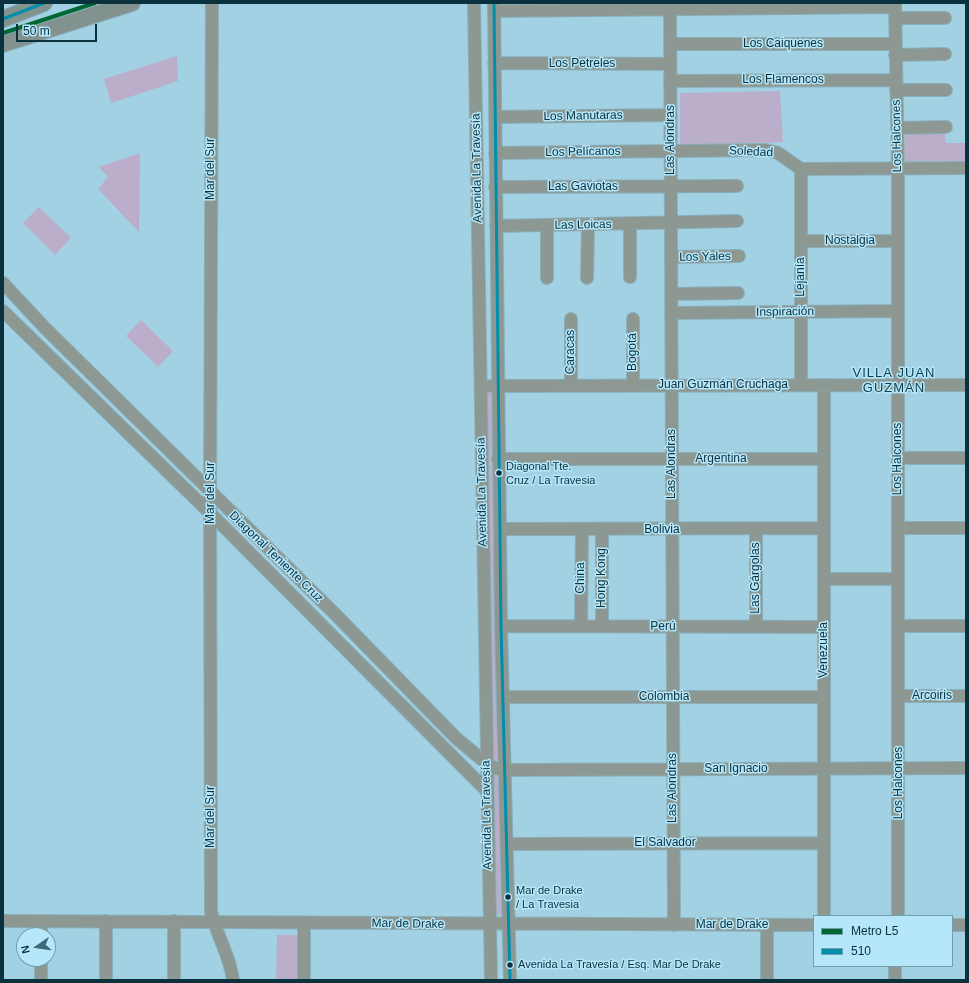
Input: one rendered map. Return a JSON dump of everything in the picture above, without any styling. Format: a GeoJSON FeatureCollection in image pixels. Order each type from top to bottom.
{"type":"FeatureCollection","features":[{"type":"Feature","properties":{"kind":"main road"},"geometry":{"type":"LineString","coordinates":[[3,19],[44,3]]}},
{"type":"Feature","properties":{"kind":"main road"},"geometry":{"type":"LineString","coordinates":[[3,44],[132,3]]}},
{"type":"Feature","properties":{"kind":"street","name":"Mar del Sur"},"geometry":{"type":"LineString","coordinates":[[212,3],[210,492],[211,911],[229,960],[233,980]]}},
{"type":"Feature","properties":{"kind":"street","name":"Avenida La Travesía"},"geometry":{"type":"LineString","coordinates":[[474,3],[486,763],[491,980]]}},
{"type":"Feature","properties":{"kind":"street"},"geometry":{"type":"LineString","coordinates":[[494,7],[670,6],[895,9],[945,18]]}},
{"type":"Feature","properties":{"kind":"street","name":"Las Alondras"},"geometry":{"type":"LineString","coordinates":[[670,6],[674,925]]}},
{"type":"Feature","properties":{"kind":"street","name":"Avenida La Travesía"},"geometry":{"type":"LineString","coordinates":[[494,7],[498,459],[510,980]]}},
{"type":"Feature","properties":{"kind":"street","name":"Los Halcones"},"geometry":{"type":"LineString","coordinates":[[895,9],[898,169],[898,915]]}},
{"type":"Feature","properties":{"kind":"street","name":"Los Caiquenes"},"geometry":{"type":"LineString","coordinates":[[670,44],[895,50],[945,54]]}},
{"type":"Feature","properties":{"kind":"street","name":"Los Petreles"},"geometry":{"type":"LineString","coordinates":[[494,63],[670,64]]}},
{"type":"Feature","properties":{"kind":"street","name":"Los Flamencos"},"geometry":{"type":"LineString","coordinates":[[670,81],[896,85],[946,90]]}},
{"type":"Feature","properties":{"kind":"street","name":"Los Manutaras"},"geometry":{"type":"LineString","coordinates":[[495,117],[671,115]]}},
{"type":"Feature","properties":{"kind":"street"},"geometry":{"type":"LineString","coordinates":[[897,128],[946,127]]}},
{"type":"Feature","properties":{"kind":"street","name":"Los Pelícanos"},"geometry":{"type":"LineString","coordinates":[[495,153],[671,151]]}},
{"type":"Feature","properties":{"kind":"street","name":"Soledad"},"geometry":{"type":"LineString","coordinates":[[671,151],[772,151],[778,153],[801,169]]}},
{"type":"Feature","properties":{"kind":"street"},"geometry":{"type":"LineString","coordinates":[[801,169],[966,168]]}},
{"type":"Feature","properties":{"kind":"street","name":"Lejanía"},"geometry":{"type":"LineString","coordinates":[[801,169],[801,385]]}},
{"type":"Feature","properties":{"kind":"street","name":"Las Gaviotas"},"geometry":{"type":"LineString","coordinates":[[495,187],[737,186]]}},
{"type":"Feature","properties":{"kind":"street","name":"Las Loicas"},"geometry":{"type":"LineString","coordinates":[[496,226],[671,224],[681,222],[737,221]]}},
{"type":"Feature","properties":{"kind":"street"},"geometry":{"type":"LineString","coordinates":[[630,224],[630,277]]}},
{"type":"Feature","properties":{"kind":"street"},"geometry":{"type":"LineString","coordinates":[[547,225],[547,278]]}},
{"type":"Feature","properties":{"kind":"street"},"geometry":{"type":"LineString","coordinates":[[587,278],[588,225]]}},
{"type":"Feature","properties":{"kind":"street","name":"Nostalgia"},"geometry":{"type":"LineString","coordinates":[[801,240],[898,240]]}},
{"type":"Feature","properties":{"kind":"street","name":"Los Yales"},"geometry":{"type":"LineString","coordinates":[[671,258],[739,256]]}},
{"type":"Feature","properties":{"kind":"street","name":"Diagonal Teniente Cruz"},"geometry":{"type":"LineString","coordinates":[[3,283],[45,328],[336,615],[456,738],[486,763],[495,768],[505,770]]}},
{"type":"Feature","properties":{"kind":"street"},"geometry":{"type":"LineString","coordinates":[[671,294],[738,293]]}},
{"type":"Feature","properties":{"kind":"street","name":"Diagonal Teniente Cruz"},"geometry":{"type":"LineString","coordinates":[[3,311],[211,514],[487,791]]}},
{"type":"Feature","properties":{"kind":"street","name":"Inspiración"},"geometry":{"type":"LineString","coordinates":[[671,313],[898,311]]}},
{"type":"Feature","properties":{"kind":"street","name":"Caracas"},"geometry":{"type":"LineString","coordinates":[[571,319],[571,386]]}},
{"type":"Feature","properties":{"kind":"street","name":"Bogotá"},"geometry":{"type":"LineString","coordinates":[[633,319],[633,385]]}},
{"type":"Feature","properties":{"kind":"street","name":"Venezuela"},"geometry":{"type":"LineString","coordinates":[[824,385],[824,915]]}},
{"type":"Feature","properties":{"kind":"street","name":"Juan Guzmán Cruchaga"},"geometry":{"type":"LineString","coordinates":[[480,386],[966,385]]}},
{"type":"Feature","properties":{"kind":"street"},"geometry":{"type":"LineString","coordinates":[[898,458],[966,458]]}},
{"type":"Feature","properties":{"kind":"street","name":"Argentina"},"geometry":{"type":"LineString","coordinates":[[498,459],[824,459]]}},
{"type":"Feature","properties":{"kind":"street","name":"Bolivia"},"geometry":{"type":"LineString","coordinates":[[500,529],[672,530],[824,528]]}},
{"type":"Feature","properties":{"kind":"street"},"geometry":{"type":"LineString","coordinates":[[898,528],[966,528]]}},
{"type":"Feature","properties":{"kind":"street","name":"Las Gárgolas"},"geometry":{"type":"LineString","coordinates":[[756,529],[756,627]]}},
{"type":"Feature","properties":{"kind":"street","name":"China"},"geometry":{"type":"LineString","coordinates":[[581,626],[582,530]]}},
{"type":"Feature","properties":{"kind":"street","name":"Hong Kong"},"geometry":{"type":"LineString","coordinates":[[602,530],[602,626]]}},
{"type":"Feature","properties":{"kind":"street"},"geometry":{"type":"LineString","coordinates":[[824,579],[898,579]]}},
{"type":"Feature","properties":{"kind":"street","name":"Perú"},"geometry":{"type":"LineString","coordinates":[[501,626],[824,627]]}},
{"type":"Feature","properties":{"kind":"street"},"geometry":{"type":"LineString","coordinates":[[898,626],[966,626]]}},
{"type":"Feature","properties":{"kind":"street","name":"Arcoiris"},"geometry":{"type":"LineString","coordinates":[[898,696],[966,696]]}},
{"type":"Feature","properties":{"kind":"street","name":"Colombia"},"geometry":{"type":"LineString","coordinates":[[503,697],[824,697]]}},
{"type":"Feature","properties":{"kind":"street","name":"San Ignacio"},"geometry":{"type":"LineString","coordinates":[[505,770],[966,768]]}},
{"type":"Feature","properties":{"kind":"street","name":"El Salvador"},"geometry":{"type":"LineString","coordinates":[[507,844],[824,843]]}},
{"type":"Feature","properties":{"kind":"street","name":"Mar de Drake"},"geometry":{"type":"LineString","coordinates":[[3,921],[174,921],[490,925],[813,925]]}},
{"type":"Feature","properties":{"kind":"street"},"geometry":{"type":"LineString","coordinates":[[41,921],[41,927]]}},
{"type":"Feature","properties":{"kind":"street"},"geometry":{"type":"LineString","coordinates":[[106,921],[106,980]]}},
{"type":"Feature","properties":{"kind":"street"},"geometry":{"type":"LineString","coordinates":[[174,921],[174,980]]}},
{"type":"Feature","properties":{"kind":"street"},"geometry":{"type":"LineString","coordinates":[[304,923],[304,980]]}},
{"type":"Feature","properties":{"kind":"street"},"geometry":{"type":"LineString","coordinates":[[767,925],[767,980]]}},
{"type":"Feature","properties":{"kind":"street"},"geometry":{"type":"LineString","coordinates":[[953,925],[966,925]]}},
{"type":"Feature","properties":{"kind":"street"},"geometry":{"type":"LineString","coordinates":[[41,967],[41,980]]}},
{"type":"Feature","properties":{"kind":"street"},"geometry":{"type":"LineString","coordinates":[[895,967],[895,980]]}},
{"type":"Feature","properties":{"kind":"shaded area"},"geometry":{"type":"Polygon","coordinates":[[[177,56],[178,81],[111,103],[104,79],[177,56]]]}},
{"type":"Feature","properties":{"kind":"shaded area"},"geometry":{"type":"Polygon","coordinates":[[[780,91],[783,142],[680,145],[680,93],[780,91]]]}},
{"type":"Feature","properties":{"kind":"shaded area"},"geometry":{"type":"Polygon","coordinates":[[[905,134],[945,134],[946,143],[966,143],[966,161],[904,161],[905,134]]]}},
{"type":"Feature","properties":{"kind":"shaded area"},"geometry":{"type":"Polygon","coordinates":[[[140,153],[139,232],[98,189],[108,177],[99,167],[140,153]]]}},
{"type":"Feature","properties":{"kind":"shaded area"},"geometry":{"type":"Polygon","coordinates":[[[39,207],[71,238],[55,255],[23,223],[39,207]]]}},
{"type":"Feature","properties":{"kind":"shaded area"},"geometry":{"type":"Polygon","coordinates":[[[141,320],[173,351],[158,367],[126,336],[141,320]]]}},
{"type":"Feature","properties":{"kind":"shaded area"},"geometry":{"type":"Polygon","coordinates":[[[486,392],[491,392],[492,396],[500,759],[492,760],[486,392]]]}},
{"type":"Feature","properties":{"kind":"shaded area"},"geometry":{"type":"Polygon","coordinates":[[[493,775],[499,775],[501,915],[494,915],[493,775]]]}},
{"type":"Feature","properties":{"kind":"shaded area"},"geometry":{"type":"Polygon","coordinates":[[[277,935],[300,935],[299,980],[276,980],[277,935]]]}},
{"type":"Feature","properties":{"kind":"metro line","name":"L5"},"geometry":{"type":"LineString","coordinates":[[3,33],[95,3]]}},
{"type":"Feature","properties":{"kind":"transit line","name":"510"},"geometry":{"type":"LineString","coordinates":[[3,19],[44,3]]}},
{"type":"Feature","properties":{"kind":"transit line","name":"510"},"geometry":{"type":"LineString","coordinates":[[494,3],[501,626],[510,980]]}},
{"type":"Feature","properties":{"kind":"place","name":"Diagonal Tte. Cruz / La Travesia"},"geometry":{"type":"Point","coordinates":[499,473]}},
{"type":"Feature","properties":{"kind":"place","name":"Mar de Drake / La Travesia"},"geometry":{"type":"Point","coordinates":[508,897]}},
{"type":"Feature","properties":{"kind":"place","name":"Avenida La Travesía / Esq. Mar De Drake"},"geometry":{"type":"Point","coordinates":[510,965]}},
{"type":"Feature","properties":{"kind":"district","name":"VILLA JUAN GUZMÁN"},"geometry":{"type":"Point","coordinates":[894,380]}}]}
